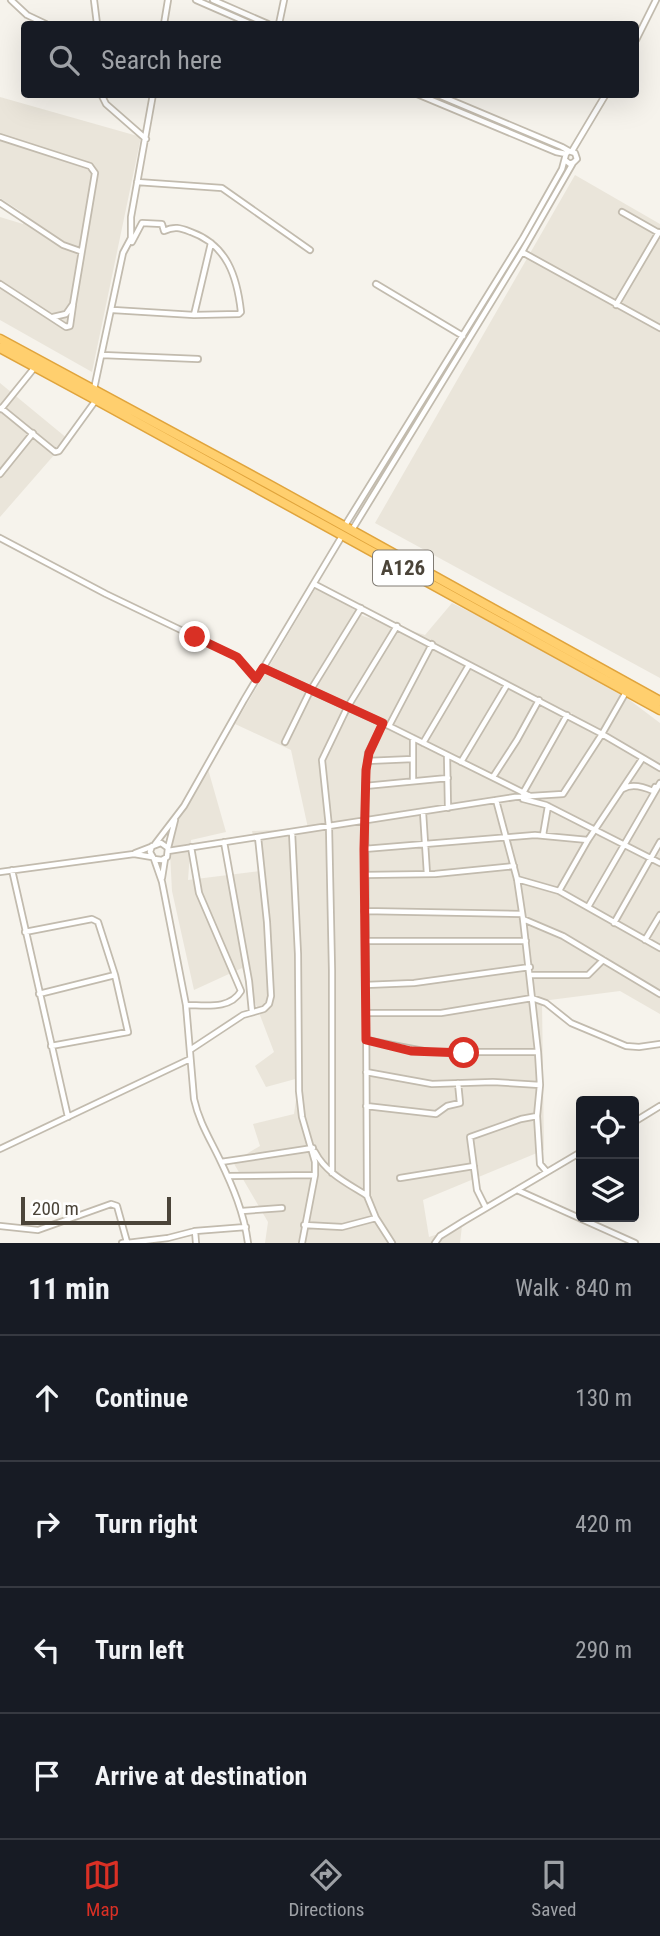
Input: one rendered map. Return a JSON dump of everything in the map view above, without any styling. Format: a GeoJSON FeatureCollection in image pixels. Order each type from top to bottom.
{"type":"FeatureCollection","features":[{"type":"Feature","properties":{"kind":"highway","name":"A126"},"geometry":{"type":"LineString","coordinates":[[0,339],[94,390],[147,423],[660,701]]}},
{"type":"Feature","properties":{"kind":"highway","name":"A126"},"geometry":{"type":"LineString","coordinates":[[0,348],[97,400],[137,417]]}},
{"type":"Feature","properties":{"kind":"highway","name":"A126"},"geometry":{"type":"LineString","coordinates":[[346,531],[660,710]]}},
{"type":"Feature","properties":{"kind":"street"},"geometry":{"type":"LineString","coordinates":[[11,0],[27,15],[40,21]]}},
{"type":"Feature","properties":{"kind":"street"},"geometry":{"type":"LineString","coordinates":[[94,0],[97,21]]}},
{"type":"Feature","properties":{"kind":"street"},"geometry":{"type":"LineString","coordinates":[[164,21],[168,0]]}},
{"type":"Feature","properties":{"kind":"street"},"geometry":{"type":"LineString","coordinates":[[196,0],[244,21]]}},
{"type":"Feature","properties":{"kind":"street"},"geometry":{"type":"LineString","coordinates":[[213,0],[261,21]]}},
{"type":"Feature","properties":{"kind":"street"},"geometry":{"type":"LineString","coordinates":[[280,21],[284,0]]}},
{"type":"Feature","properties":{"kind":"street"},"geometry":{"type":"LineString","coordinates":[[639,32],[656,0]]}},
{"type":"Feature","properties":{"kind":"street"},"geometry":{"type":"LineString","coordinates":[[104,98],[106,104],[146,139]]}},
{"type":"Feature","properties":{"kind":"street"},"geometry":{"type":"LineString","coordinates":[[94,390],[123,253],[131,238],[131,217],[152,98]]}},
{"type":"Feature","properties":{"kind":"street"},"geometry":{"type":"LineString","coordinates":[[427,98],[556,152],[570,154]]}},
{"type":"Feature","properties":{"kind":"street"},"geometry":{"type":"LineString","coordinates":[[346,531],[522,252],[576,161],[570,154],[445,98]]}},
{"type":"Feature","properties":{"kind":"street"},"geometry":{"type":"LineString","coordinates":[[248,1243],[242,1211],[228,1176],[198,1118],[186,1005],[162,882],[150,852],[175,820],[256,679],[604,98]]}},
{"type":"Feature","properties":{"kind":"street"},"geometry":{"type":"LineString","coordinates":[[0,137],[90,166],[95,173],[80,251],[70,326],[60,324],[0,284]]}},
{"type":"Feature","properties":{"kind":"street"},"geometry":{"type":"LineString","coordinates":[[556,152],[562,169]]}},
{"type":"Feature","properties":{"kind":"street"},"geometry":{"type":"LineString","coordinates":[[570,154],[573,163]]}},
{"type":"Feature","properties":{"kind":"street"},"geometry":{"type":"LineString","coordinates":[[137,182],[222,188],[310,250]]}},
{"type":"Feature","properties":{"kind":"street"},"geometry":{"type":"LineString","coordinates":[[0,203],[63,245],[80,251]]}},
{"type":"Feature","properties":{"kind":"street"},"geometry":{"type":"LineString","coordinates":[[615,305],[659,233],[622,212]]}},
{"type":"Feature","properties":{"kind":"street"},"geometry":{"type":"LineString","coordinates":[[112,310],[194,315],[241,312],[228,260],[205,237],[176,227],[164,231],[162,225],[142,223],[130,247],[123,253]]}},
{"type":"Feature","properties":{"kind":"street"},"geometry":{"type":"LineString","coordinates":[[194,315],[211,242]]}},
{"type":"Feature","properties":{"kind":"street"},"geometry":{"type":"LineString","coordinates":[[522,252],[660,328]]}},
{"type":"Feature","properties":{"kind":"street"},"geometry":{"type":"LineString","coordinates":[[376,284],[463,336]]}},
{"type":"Feature","properties":{"kind":"street"},"geometry":{"type":"LineString","coordinates":[[53,317],[66,314],[73,304]]}},
{"type":"Feature","properties":{"kind":"street"},"geometry":{"type":"LineString","coordinates":[[102,355],[198,359]]}},
{"type":"Feature","properties":{"kind":"street"},"geometry":{"type":"LineString","coordinates":[[35,367],[1,409],[55,452],[59,451],[97,400]]}},
{"type":"Feature","properties":{"kind":"street"},"geometry":{"type":"LineString","coordinates":[[0,474],[33,433]]}},
{"type":"Feature","properties":{"kind":"street"},"geometry":{"type":"LineString","coordinates":[[0,538],[106,594],[237,657],[256,679]]}},
{"type":"Feature","properties":{"kind":"street"},"geometry":{"type":"LineString","coordinates":[[314,584],[539,700],[660,768]]}},
{"type":"Feature","properties":{"kind":"street"},"geometry":{"type":"LineString","coordinates":[[285,742],[310,691],[361,608]]}},
{"type":"Feature","properties":{"kind":"street"},"geometry":{"type":"LineString","coordinates":[[332,1173],[329,827],[322,760],[347,708],[397,626]]}},
{"type":"Feature","properties":{"kind":"street"},"geometry":{"type":"LineString","coordinates":[[392,1243],[376,1218],[367,1196],[365,786],[367,761],[374,741],[432,644]]}},
{"type":"Feature","properties":{"kind":"street"},"geometry":{"type":"LineString","coordinates":[[423,743],[469,664]]}},
{"type":"Feature","properties":{"kind":"street"},"geometry":{"type":"LineString","coordinates":[[263,668],[531,797]]}},
{"type":"Feature","properties":{"kind":"street"},"geometry":{"type":"LineString","coordinates":[[461,762],[507,685]]}},
{"type":"Feature","properties":{"kind":"street"},"geometry":{"type":"LineString","coordinates":[[0,872],[134,854],[161,843],[168,849],[191,847],[515,797],[563,794],[626,692]]}},
{"type":"Feature","properties":{"kind":"street"},"geometry":{"type":"LineString","coordinates":[[492,778],[539,700]]}},
{"type":"Feature","properties":{"kind":"street"},"geometry":{"type":"LineString","coordinates":[[523,793],[567,715]]}},
{"type":"Feature","properties":{"kind":"street"},"geometry":{"type":"LineString","coordinates":[[413,738],[413,781]]}},
{"type":"Feature","properties":{"kind":"street"},"geometry":{"type":"LineString","coordinates":[[447,755],[449,808]]}},
{"type":"Feature","properties":{"kind":"street"},"geometry":{"type":"LineString","coordinates":[[367,761],[413,759]]}},
{"type":"Feature","properties":{"kind":"street"},"geometry":{"type":"LineString","coordinates":[[559,891],[588,839],[642,759]]}},
{"type":"Feature","properties":{"kind":"street"},"geometry":{"type":"LineString","coordinates":[[365,786],[448,778]]}},
{"type":"Feature","properties":{"kind":"street"},"geometry":{"type":"LineString","coordinates":[[621,790],[628,786],[641,786],[653,791],[660,782]]}},
{"type":"Feature","properties":{"kind":"street"},"geometry":{"type":"LineString","coordinates":[[588,906],[660,782]]}},
{"type":"Feature","properties":{"kind":"street"},"geometry":{"type":"LineString","coordinates":[[515,797],[548,806],[660,863]]}},
{"type":"Feature","properties":{"kind":"street"},"geometry":{"type":"LineString","coordinates":[[496,800],[517,879],[530,967],[540,1085],[537,1116],[540,1164],[547,1172]]}},
{"type":"Feature","properties":{"kind":"street"},"geometry":{"type":"LineString","coordinates":[[543,835],[548,806]]}},
{"type":"Feature","properties":{"kind":"street"},"geometry":{"type":"LineString","coordinates":[[423,812],[427,874]]}},
{"type":"Feature","properties":{"kind":"street"},"geometry":{"type":"LineString","coordinates":[[162,882],[175,820]]}},
{"type":"Feature","properties":{"kind":"street"},"geometry":{"type":"LineString","coordinates":[[292,832],[302,1117],[322,1164],[367,1196]]}},
{"type":"Feature","properties":{"kind":"street"},"geometry":{"type":"LineString","coordinates":[[364,849],[543,835],[588,839]]}},
{"type":"Feature","properties":{"kind":"street"},"geometry":{"type":"LineString","coordinates":[[189,1050],[243,1015],[264,1009],[269,1004],[271,996],[267,922],[258,837]]}},
{"type":"Feature","properties":{"kind":"street"},"geometry":{"type":"LineString","coordinates":[[225,842],[252,1012]]}},
{"type":"Feature","properties":{"kind":"street"},"geometry":{"type":"LineString","coordinates":[[614,923],[660,842]]}},
{"type":"Feature","properties":{"kind":"street"},"geometry":{"type":"LineString","coordinates":[[186,1005],[224,1004],[234,1001],[241,991],[199,893],[191,847]]}},
{"type":"Feature","properties":{"kind":"street"},"geometry":{"type":"LineString","coordinates":[[134,854],[159,861],[165,859]]}},
{"type":"Feature","properties":{"kind":"street"},"geometry":{"type":"LineString","coordinates":[[364,875],[427,874],[514,866]]}},
{"type":"Feature","properties":{"kind":"street"},"geometry":{"type":"LineString","coordinates":[[12,870],[68,1117]]}},
{"type":"Feature","properties":{"kind":"street"},"geometry":{"type":"LineString","coordinates":[[517,879],[559,891],[660,948]]}},
{"type":"Feature","properties":{"kind":"street"},"geometry":{"type":"LineString","coordinates":[[364,911],[523,917],[563,936],[660,994]]}},
{"type":"Feature","properties":{"kind":"street"},"geometry":{"type":"LineString","coordinates":[[645,940],[660,915]]}},
{"type":"Feature","properties":{"kind":"street"},"geometry":{"type":"LineString","coordinates":[[25,932],[92,919],[98,922],[116,975],[128,1032],[50,1046]]}},
{"type":"Feature","properties":{"kind":"street"},"geometry":{"type":"LineString","coordinates":[[365,941],[526,941]]}},
{"type":"Feature","properties":{"kind":"street"},"geometry":{"type":"LineString","coordinates":[[530,975],[588,975],[603,960]]}},
{"type":"Feature","properties":{"kind":"street"},"geometry":{"type":"LineString","coordinates":[[365,985],[414,983],[530,967]]}},
{"type":"Feature","properties":{"kind":"street"},"geometry":{"type":"LineString","coordinates":[[39,994],[116,975]]}},
{"type":"Feature","properties":{"kind":"street"},"geometry":{"type":"LineString","coordinates":[[366,1013],[441,1013],[532,998],[546,1003],[571,1023],[625,1045],[639,1047],[660,1044]]}},
{"type":"Feature","properties":{"kind":"street"},"geometry":{"type":"LineString","coordinates":[[366,1040],[429,1052],[538,1052]]}},
{"type":"Feature","properties":{"kind":"street"},"geometry":{"type":"LineString","coordinates":[[0,1149],[190,1059]]}},
{"type":"Feature","properties":{"kind":"street"},"geometry":{"type":"LineString","coordinates":[[366,1072],[414,1082],[540,1085]]}},
{"type":"Feature","properties":{"kind":"street"},"geometry":{"type":"LineString","coordinates":[[366,1106],[436,1114],[447,1106],[460,1103],[458,1083]]}},
{"type":"Feature","properties":{"kind":"street"},"geometry":{"type":"LineString","coordinates":[[639,1119],[660,1107]]}},
{"type":"Feature","properties":{"kind":"street"},"geometry":{"type":"LineString","coordinates":[[486,1208],[477,1190],[470,1137],[537,1116]]}},
{"type":"Feature","properties":{"kind":"street"},"geometry":{"type":"LineString","coordinates":[[221,1162],[313,1148]]}},
{"type":"Feature","properties":{"kind":"street"},"geometry":{"type":"LineString","coordinates":[[302,1243],[315,1175],[313,1148]]}},
{"type":"Feature","properties":{"kind":"street"},"geometry":{"type":"LineString","coordinates":[[435,1243],[440,1236],[576,1155]]}},
{"type":"Feature","properties":{"kind":"street"},"geometry":{"type":"LineString","coordinates":[[400,1178],[474,1166]]}},
{"type":"Feature","properties":{"kind":"street"},"geometry":{"type":"LineString","coordinates":[[228,1176],[315,1175]]}},
{"type":"Feature","properties":{"kind":"street"},"geometry":{"type":"LineString","coordinates":[[517,1190],[635,1243]]}},
{"type":"Feature","properties":{"kind":"street"},"geometry":{"type":"LineString","coordinates":[[0,1226],[38,1230],[115,1204],[125,1243],[162,1241],[195,1230],[246,1227]]}},
{"type":"Feature","properties":{"kind":"street"},"geometry":{"type":"LineString","coordinates":[[242,1211],[282,1208]]}},
{"type":"Feature","properties":{"kind":"street"},"geometry":{"type":"LineString","coordinates":[[304,1225],[342,1227],[376,1218]]}},
{"type":"Feature","properties":{"kind":"street"},"geometry":{"type":"LineString","coordinates":[[195,1230],[196,1243]]}},
{"type":"Feature","properties":{"kind":"shaded area"},"geometry":{"type":"Polygon","coordinates":[[[0,97],[141,137],[92,372],[0,320],[0,217],[23,224],[22,212],[0,198],[0,97]]]}},
{"type":"Feature","properties":{"kind":"shaded area"},"geometry":{"type":"Polygon","coordinates":[[[575,175],[660,224],[660,678],[375,523],[575,175]]]}},
{"type":"Feature","properties":{"kind":"shaded area"},"geometry":{"type":"Polygon","coordinates":[[[0,383],[68,439],[0,517],[0,383]]]}},
{"type":"Feature","properties":{"kind":"shaded area"},"geometry":{"type":"Polygon","coordinates":[[[318,584],[363,616],[425,635],[452,603],[595,674],[660,723],[660,1014],[620,991],[542,1001],[544,1150],[423,1200],[429,1237],[462,1226],[460,1243],[265,1243],[268,1222],[233,1162],[260,1146],[253,1124],[294,1114],[299,1078],[266,1087],[255,1066],[274,1052],[242,968],[194,990],[172,891],[169,835],[208,769],[226,832],[191,840],[188,880],[261,871],[252,831],[308,828],[291,750],[235,724],[318,584]]]}},
{"type":"Feature","properties":{"kind":"route"},"geometry":{"type":"LineString","coordinates":[[195,637],[237,657],[256,679],[263,668],[383,723],[369,753],[365,786],[366,1040],[411,1051],[464,1053]]}}]}
